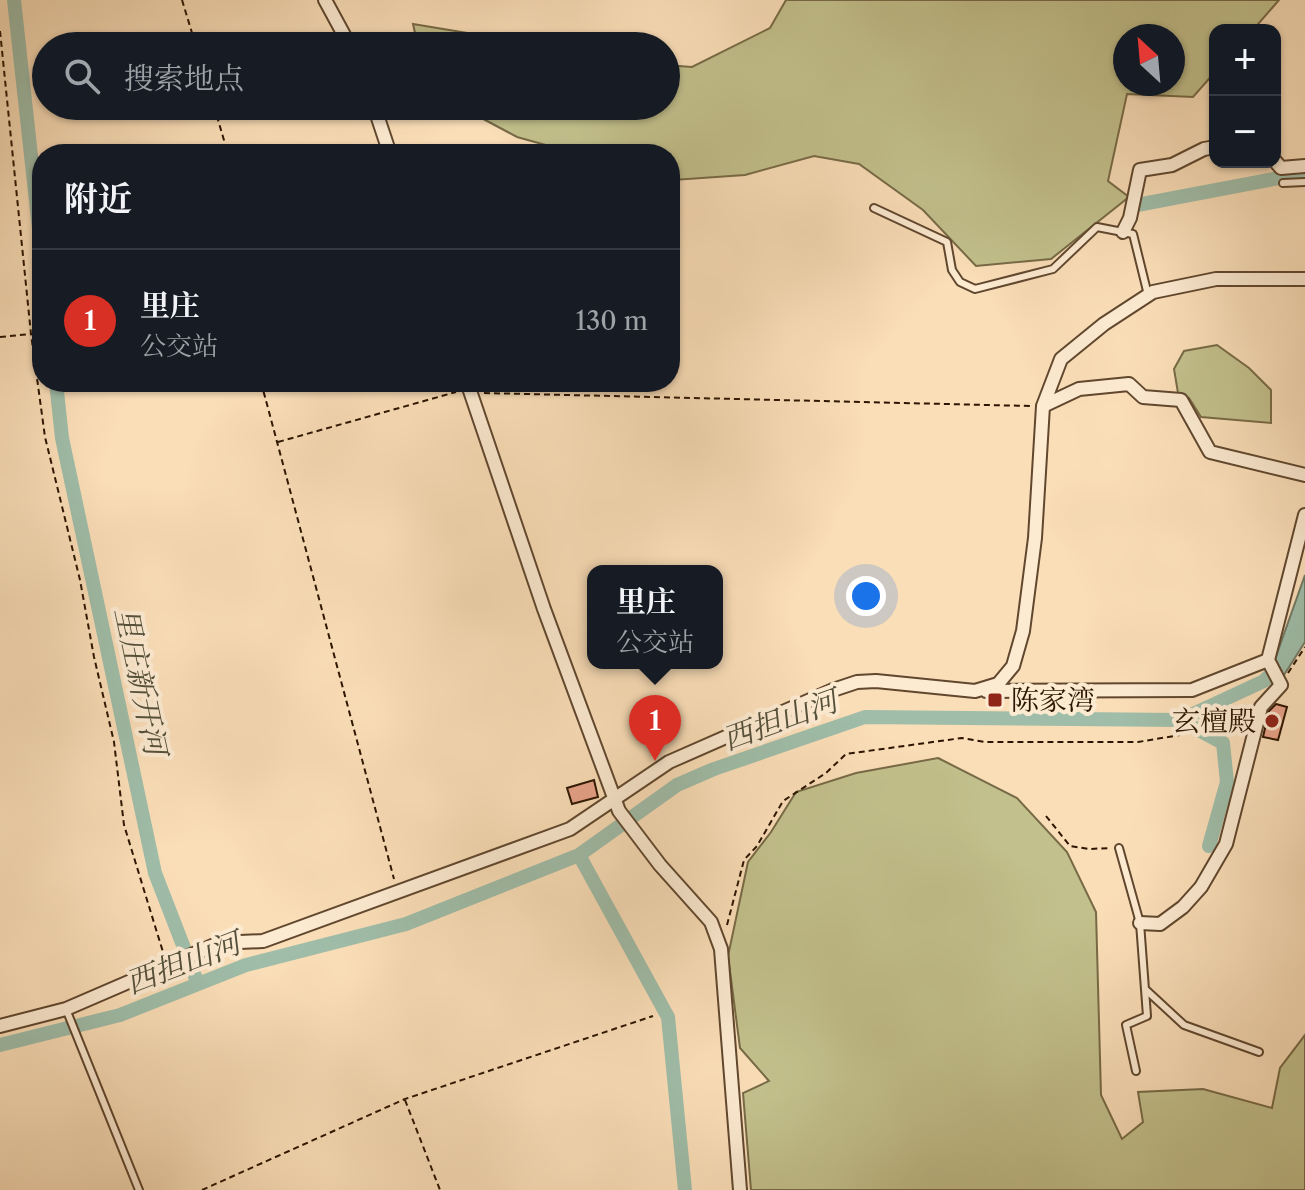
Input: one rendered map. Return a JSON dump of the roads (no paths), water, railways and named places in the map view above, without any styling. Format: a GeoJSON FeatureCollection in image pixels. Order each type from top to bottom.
{"type":"FeatureCollection","features":[{"type":"Feature","properties":{"kind":"street"},"geometry":{"type":"LineString","coordinates":[[325,0],[342,32]]}},
{"type":"Feature","properties":{"kind":"street"},"geometry":{"type":"LineString","coordinates":[[379,120],[387,144]]}},
{"type":"Feature","properties":{"kind":"street"},"geometry":{"type":"LineString","coordinates":[[1123,232],[1130,218],[1140,170],[1172,165],[1209,148]]}},
{"type":"Feature","properties":{"kind":"street"},"geometry":{"type":"LineString","coordinates":[[1281,168],[1305,166]]}},
{"type":"Feature","properties":{"kind":"street"},"geometry":{"type":"LineString","coordinates":[[975,691],[998,684],[1013,666],[1023,631],[1035,538],[1043,406],[1061,359],[1104,324],[1148,295],[1216,279],[1305,279]]}},
{"type":"Feature","properties":{"kind":"street"},"geometry":{"type":"LineString","coordinates":[[1043,406],[1079,389],[1129,384],[1143,397],[1181,400],[1210,452],[1305,475]]}},
{"type":"Feature","properties":{"kind":"street"},"geometry":{"type":"LineString","coordinates":[[470,392],[544,609],[617,806],[628,827],[711,922],[721,949],[740,1190]]}},
{"type":"Feature","properties":{"kind":"street"},"geometry":{"type":"LineString","coordinates":[[1140,923],[1160,924],[1183,907],[1201,887],[1226,844],[1261,707],[1281,685],[1268,660],[1305,515]]}},
{"type":"Feature","properties":{"kind":"street"},"geometry":{"type":"LineString","coordinates":[[0,1026],[66,1009],[219,943],[263,941],[570,829],[617,806],[680,756],[857,682],[876,681],[975,691],[1192,690],[1268,660]]}},
{"type":"Feature","properties":{"kind":"lane"},"geometry":{"type":"LineString","coordinates":[[1283,183],[1305,182]]}},
{"type":"Feature","properties":{"kind":"lane"},"geometry":{"type":"LineString","coordinates":[[874,208],[947,242],[952,270],[960,282],[975,289],[1053,269],[1097,227],[1133,234],[1148,295]]}},
{"type":"Feature","properties":{"kind":"lane"},"geometry":{"type":"LineString","coordinates":[[1119,848],[1140,923],[1147,1016],[1126,1025],[1136,1071]]}},
{"type":"Feature","properties":{"kind":"lane"},"geometry":{"type":"LineString","coordinates":[[1145,989],[1184,1025],[1259,1052]]}},
{"type":"Feature","properties":{"kind":"lane"},"geometry":{"type":"LineString","coordinates":[[66,1009],[139,1190]]}},
{"type":"Feature","properties":{"kind":"waterway","name":"里庄新开河"},"geometry":{"type":"LineString","coordinates":[[14,0],[32,165]]}},
{"type":"Feature","properties":{"kind":"waterway"},"geometry":{"type":"LineString","coordinates":[[1137,205],[1305,173]]}},
{"type":"Feature","properties":{"kind":"waterway","name":"里庄新开河"},"geometry":{"type":"LineString","coordinates":[[57,392],[62,438],[155,873],[198,984]]}},
{"type":"Feature","properties":{"kind":"waterway","name":"西担山河"},"geometry":{"type":"LineString","coordinates":[[0,1045],[120,1015],[246,965],[406,924],[579,855],[677,785],[714,769],[865,717],[1180,720],[1264,681],[1282,663]]}},
{"type":"Feature","properties":{"kind":"waterway"},"geometry":{"type":"LineString","coordinates":[[1180,720],[1223,743],[1227,782],[1209,846]]}},
{"type":"Feature","properties":{"kind":"waterway"},"geometry":{"type":"LineString","coordinates":[[579,855],[668,1017],[685,1190]]}},
{"type":"Feature","properties":{"kind":"place","name":"陈家湾"},"geometry":{"type":"Point","coordinates":[995,700]}},
{"type":"Feature","properties":{"kind":"place","name":"玄檀殿"},"geometry":{"type":"Point","coordinates":[1272,721]}},
{"type":"Feature","properties":{"kind":"place","name":"里庄"},"geometry":{"type":"Point","coordinates":[655,761]}}]}
